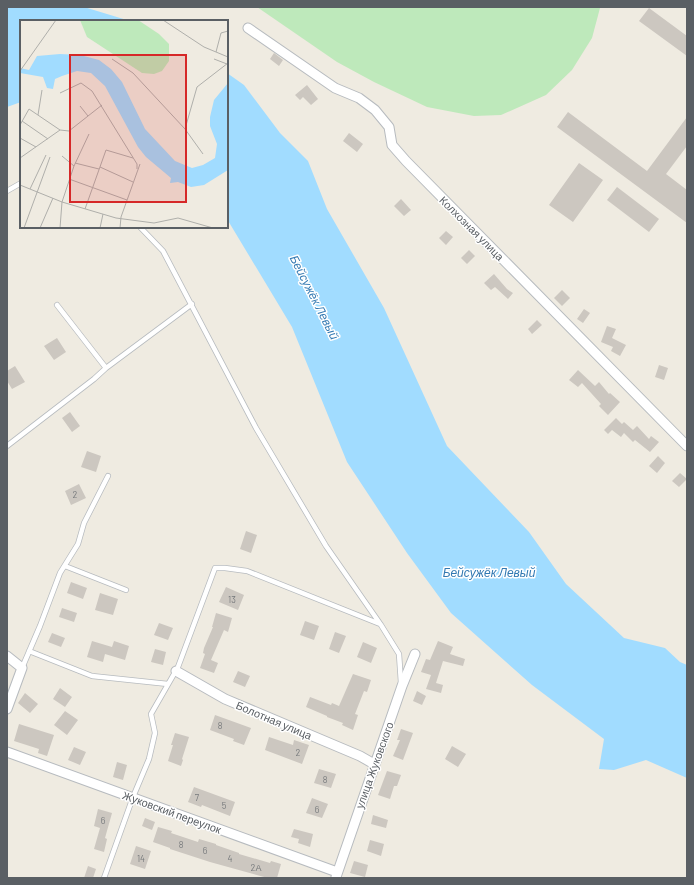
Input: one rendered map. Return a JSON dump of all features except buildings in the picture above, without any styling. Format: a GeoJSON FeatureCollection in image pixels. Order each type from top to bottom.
{"type":"FeatureCollection","features":[{"type":"Feature","properties":{"kind":"street","name":"Колхозная улица"},"geometry":{"type":"LineString","coordinates":[[248,28],[335,88],[360,98],[375,110],[389,126],[392,145],[406,161],[687,446]]}},
{"type":"Feature","properties":{"kind":"street","name":"улица Жуковского"},"geometry":{"type":"LineString","coordinates":[[336,875],[374,764],[415,654]]}},
{"type":"Feature","properties":{"kind":"street"},"geometry":{"type":"LineString","coordinates":[[7,656],[22,668],[7,709]]}},
{"type":"Feature","properties":{"kind":"street","name":"Болотная улица"},"geometry":{"type":"LineString","coordinates":[[176,671],[224,699],[360,756],[374,764]]}},
{"type":"Feature","properties":{"kind":"street","name":"Жуковский переулок"},"geometry":{"type":"LineString","coordinates":[[7,752],[132,797],[336,875]]}},
{"type":"Feature","properties":{"kind":"lane"},"geometry":{"type":"LineString","coordinates":[[7,191],[20,184]]}},
{"type":"Feature","properties":{"kind":"lane"},"geometry":{"type":"LineString","coordinates":[[141,228],[163,251],[256,428],[326,546],[381,625],[399,654],[402,686]]}},
{"type":"Feature","properties":{"kind":"lane"},"geometry":{"type":"LineString","coordinates":[[7,446],[94,379],[106,368],[192,304]]}},
{"type":"Feature","properties":{"kind":"lane"},"geometry":{"type":"LineString","coordinates":[[57,305],[106,368]]}},
{"type":"Feature","properties":{"kind":"lane"},"geometry":{"type":"LineString","coordinates":[[22,668],[60,573],[78,544],[84,523],[108,476]]}},
{"type":"Feature","properties":{"kind":"lane"},"geometry":{"type":"LineString","coordinates":[[65,566],[126,590]]}},
{"type":"Feature","properties":{"kind":"lane"},"geometry":{"type":"LineString","coordinates":[[104,878],[132,797],[149,759],[155,733],[150,714],[176,671],[215,568],[247,571],[381,625]]}},
{"type":"Feature","properties":{"kind":"lane"},"geometry":{"type":"LineString","coordinates":[[29,651],[92,676],[168,684]]}},
{"type":"Feature","properties":{"kind":"green space"},"geometry":{"type":"Polygon","coordinates":[[[257,7],[600,8],[592,38],[572,70],[546,95],[501,115],[474,116],[427,107],[374,82],[337,62],[257,7]]]}},
{"type":"Feature","properties":{"kind":"water"},"geometry":{"type":"Polygon","coordinates":[[[7,7],[84,7],[127,20],[20,20],[20,102],[7,107],[7,7]]]}},
{"type":"Feature","properties":{"kind":"water","name":"Бейсужёк Левый"},"geometry":{"type":"Polygon","coordinates":[[[228,74],[244,85],[280,133],[308,161],[327,209],[384,308],[447,446],[529,532],[566,584],[624,638],[665,648],[680,662],[687,665],[687,778],[646,760],[614,770],[599,769],[604,739],[532,685],[451,613],[407,553],[347,462],[292,327],[228,221],[228,74]]]}}]}
